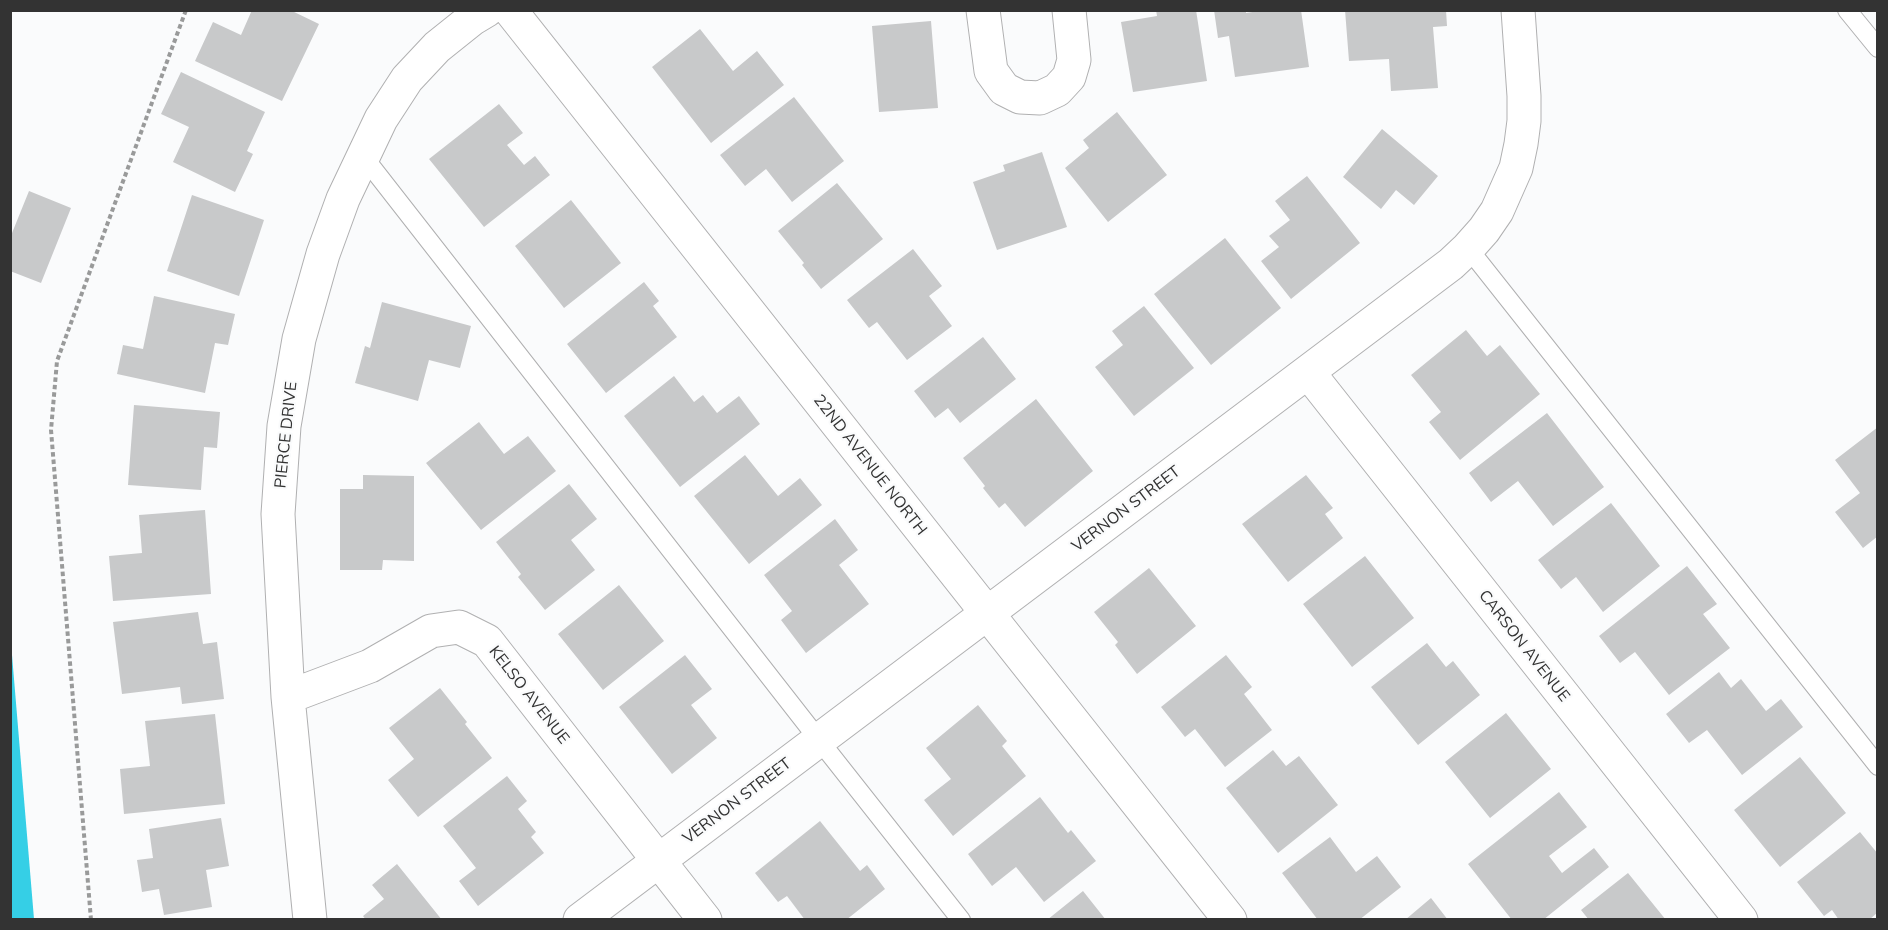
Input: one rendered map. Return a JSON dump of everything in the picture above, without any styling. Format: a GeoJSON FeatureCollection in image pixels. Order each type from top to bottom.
{"type":"FeatureCollection","features":[{"type":"Feature","properties":{"kind":"street","name":"PIERCE DRIVE"},"geometry":{"type":"LineString","coordinates":[[310,920],[288,697],[278,514],[284,426],[299,339],[323,254],[343,199],[381,119],[407,79],[437,47],[487,10]]}},
{"type":"Feature","properties":{"kind":"street","name":"22ND AVENUE NORTH"},"geometry":{"type":"LineString","coordinates":[[510,10],[1230,920]]}},
{"type":"Feature","properties":{"kind":"street"},"geometry":{"type":"LineString","coordinates":[[983,10],[991,72],[1004,89],[1020,97],[1040,98],[1057,90],[1068,77],[1074,60],[1069,10]]}},
{"type":"Feature","properties":{"kind":"street","name":"VERNON STREET"},"geometry":{"type":"LineString","coordinates":[[580,920],[1451,264],[1468,248],[1497,211],[1515,168],[1521,144],[1524,96],[1518,10]]}},
{"type":"Feature","properties":{"kind":"street","name":"CARSON AVENUE"},"geometry":{"type":"LineString","coordinates":[[1308,372],[1741,920]]}},
{"type":"Feature","properties":{"kind":"street","name":"KELSO AVENUE"},"geometry":{"type":"LineString","coordinates":[[288,697],[370,666],[431,631],[459,627],[487,641],[705,920]]}},
{"type":"Feature","properties":{"kind":"lane"},"geometry":{"type":"LineString","coordinates":[[1847,10],[1878,48]]}},
{"type":"Feature","properties":{"kind":"lane"},"geometry":{"type":"LineString","coordinates":[[363,156],[961,920]]}},
{"type":"Feature","properties":{"kind":"lane"},"geometry":{"type":"LineString","coordinates":[[1468,248],[1878,766]]}},
{"type":"Feature","properties":{"kind":"path"},"geometry":{"type":"LineString","coordinates":[[91,920],[51,430],[57,361],[186,10]]}},
{"type":"Feature","properties":{"kind":"water"},"geometry":{"type":"Polygon","coordinates":[[[11,643],[34,919],[11,919],[11,643]]]}},
{"type":"Feature","properties":{"kind":"building"},"geometry":{"type":"Polygon","coordinates":[[[252,10],[290,10],[319,24],[282,101],[195,61],[213,22],[241,35],[252,10]]]}},
{"type":"Feature","properties":{"kind":"building"},"geometry":{"type":"Polygon","coordinates":[[[1156,10],[1196,10],[1207,81],[1133,92],[1121,22],[1157,16],[1156,10]]]}},
{"type":"Feature","properties":{"kind":"building"},"geometry":{"type":"Polygon","coordinates":[[[1214,10],[1246,10],[1246,13],[1265,10],[1301,10],[1309,67],[1235,77],[1229,36],[1218,38],[1214,10]]]}},
{"type":"Feature","properties":{"kind":"building"},"geometry":{"type":"Polygon","coordinates":[[[1345,10],[1446,10],[1447,26],[1433,27],[1438,88],[1391,91],[1389,59],[1349,61],[1345,10]]]}},
{"type":"Feature","properties":{"kind":"building"},"geometry":{"type":"Polygon","coordinates":[[[931,21],[938,108],[879,112],[872,26],[931,21]]]}},
{"type":"Feature","properties":{"kind":"building"},"geometry":{"type":"Polygon","coordinates":[[[700,29],[733,71],[757,51],[784,85],[711,143],[652,67],[700,29]]]}},
{"type":"Feature","properties":{"kind":"building"},"geometry":{"type":"Polygon","coordinates":[[[181,72],[265,112],[247,151],[253,154],[235,192],[173,162],[189,127],[161,114],[181,72]]]}},
{"type":"Feature","properties":{"kind":"building"},"geometry":{"type":"Polygon","coordinates":[[[794,97],[844,161],[792,202],[766,169],[745,186],[720,155],[794,97]]]}},
{"type":"Feature","properties":{"kind":"building"},"geometry":{"type":"Polygon","coordinates":[[[499,104],[523,133],[507,145],[524,165],[535,156],[550,175],[484,227],[429,159],[499,104]]]}},
{"type":"Feature","properties":{"kind":"building"},"geometry":{"type":"Polygon","coordinates":[[[1117,112],[1167,175],[1108,222],[1065,168],[1089,148],[1083,140],[1117,112]]]}},
{"type":"Feature","properties":{"kind":"building"},"geometry":{"type":"Polygon","coordinates":[[[1382,129],[1438,176],[1414,205],[1396,190],[1381,209],[1343,177],[1382,129]]]}},
{"type":"Feature","properties":{"kind":"building"},"geometry":{"type":"Polygon","coordinates":[[[1042,152],[1067,227],[997,250],[973,182],[1005,171],[1003,165],[1042,152]]]}},
{"type":"Feature","properties":{"kind":"building"},"geometry":{"type":"Polygon","coordinates":[[[1307,176],[1360,243],[1291,299],[1261,261],[1279,247],[1269,236],[1290,220],[1275,201],[1307,176]]]}},
{"type":"Feature","properties":{"kind":"building"},"geometry":{"type":"Polygon","coordinates":[[[837,183],[883,239],[821,289],[802,265],[804,263],[778,231],[837,183]]]}},
{"type":"Feature","properties":{"kind":"building"},"geometry":{"type":"Polygon","coordinates":[[[29,191],[71,208],[41,283],[10,271],[10,238],[29,191]]]}},
{"type":"Feature","properties":{"kind":"building"},"geometry":{"type":"Polygon","coordinates":[[[192,195],[264,220],[239,296],[167,271],[192,195]]]}},
{"type":"Feature","properties":{"kind":"building"},"geometry":{"type":"Polygon","coordinates":[[[571,200],[621,263],[564,308],[515,246],[571,200]]]}},
{"type":"Feature","properties":{"kind":"building"},"geometry":{"type":"Polygon","coordinates":[[[1225,238],[1281,308],[1211,365],[1154,294],[1225,238]]]}},
{"type":"Feature","properties":{"kind":"building"},"geometry":{"type":"Polygon","coordinates":[[[913,249],[942,286],[929,296],[952,326],[907,360],[877,322],[869,328],[847,300],[913,249]]]}},
{"type":"Feature","properties":{"kind":"building"},"geometry":{"type":"Polygon","coordinates":[[[644,282],[659,301],[653,306],[677,337],[606,393],[567,344],[644,282]]]}},
{"type":"Feature","properties":{"kind":"building"},"geometry":{"type":"Polygon","coordinates":[[[154,296],[235,314],[228,345],[215,343],[205,393],[117,374],[123,345],[143,349],[154,296]]]}},
{"type":"Feature","properties":{"kind":"building"},"geometry":{"type":"Polygon","coordinates":[[[382,302],[471,326],[460,368],[429,360],[418,401],[355,383],[365,346],[370,348],[382,302]]]}},
{"type":"Feature","properties":{"kind":"building"},"geometry":{"type":"Polygon","coordinates":[[[1144,306],[1194,368],[1134,416],[1095,367],[1123,345],[1112,331],[1144,306]]]}},
{"type":"Feature","properties":{"kind":"building"},"geometry":{"type":"Polygon","coordinates":[[[1466,330],[1487,356],[1500,345],[1540,394],[1460,460],[1429,422],[1441,412],[1411,375],[1466,330]]]}},
{"type":"Feature","properties":{"kind":"building"},"geometry":{"type":"Polygon","coordinates":[[[983,337],[1016,379],[960,423],[948,408],[935,418],[914,391],[983,337]]]}},
{"type":"Feature","properties":{"kind":"building"},"geometry":{"type":"Polygon","coordinates":[[[674,376],[694,402],[703,395],[717,413],[739,396],[760,424],[680,487],[624,416],[674,376]]]}},
{"type":"Feature","properties":{"kind":"building"},"geometry":{"type":"Polygon","coordinates":[[[1036,399],[1093,471],[1025,527],[1005,503],[999,508],[963,458],[1036,399]]]}},
{"type":"Feature","properties":{"kind":"building"},"geometry":{"type":"Polygon","coordinates":[[[134,405],[220,412],[217,448],[204,447],[201,490],[128,485],[134,405]]]}},
{"type":"Feature","properties":{"kind":"building"},"geometry":{"type":"Polygon","coordinates":[[[1547,413],[1604,487],[1553,526],[1518,481],[1491,502],[1469,473],[1547,413]]]}},
{"type":"Feature","properties":{"kind":"building"},"geometry":{"type":"Polygon","coordinates":[[[479,422],[504,454],[528,436],[556,471],[481,530],[426,463],[479,422]]]}},
{"type":"Feature","properties":{"kind":"building"},"geometry":{"type":"Polygon","coordinates":[[[1878,427],[1878,536],[1863,548],[1835,512],[1860,493],[1835,460],[1878,427]]]}},
{"type":"Feature","properties":{"kind":"building"},"geometry":{"type":"Polygon","coordinates":[[[745,455],[778,496],[800,478],[822,505],[749,564],[694,496],[745,455]]]}},
{"type":"Feature","properties":{"kind":"building"},"geometry":{"type":"Polygon","coordinates":[[[363,475],[414,476],[414,561],[383,560],[382,570],[340,570],[340,489],[363,489],[363,475]]]}},
{"type":"Feature","properties":{"kind":"building"},"geometry":{"type":"Polygon","coordinates":[[[1306,475],[1333,508],[1325,514],[1343,538],[1288,582],[1242,524],[1306,475]]]}},
{"type":"Feature","properties":{"kind":"building"},"geometry":{"type":"Polygon","coordinates":[[[569,484],[597,519],[571,540],[595,570],[545,610],[518,577],[521,574],[496,542],[569,484]]]}},
{"type":"Feature","properties":{"kind":"building"},"geometry":{"type":"Polygon","coordinates":[[[1611,503],[1660,566],[1603,612],[1576,577],[1561,589],[1538,560],[1611,503]]]}},
{"type":"Feature","properties":{"kind":"building"},"geometry":{"type":"Polygon","coordinates":[[[205,510],[211,594],[113,601],[109,556],[142,553],[139,515],[205,510]]]}},
{"type":"Feature","properties":{"kind":"building"},"geometry":{"type":"Polygon","coordinates":[[[835,519],[858,550],[839,565],[869,604],[806,653],[781,620],[792,611],[764,575],[835,519]]]}},
{"type":"Feature","properties":{"kind":"building"},"geometry":{"type":"Polygon","coordinates":[[[1365,556],[1414,618],[1352,667],[1303,604],[1365,556]]]}},
{"type":"Feature","properties":{"kind":"building"},"geometry":{"type":"Polygon","coordinates":[[[1687,566],[1717,604],[1703,614],[1730,648],[1669,695],[1635,652],[1620,663],[1599,636],[1687,566]]]}},
{"type":"Feature","properties":{"kind":"building"},"geometry":{"type":"Polygon","coordinates":[[[1149,568],[1196,626],[1137,674],[1115,645],[1118,642],[1094,612],[1149,568]]]}},
{"type":"Feature","properties":{"kind":"building"},"geometry":{"type":"Polygon","coordinates":[[[619,585],[664,641],[603,690],[558,634],[619,585]]]}},
{"type":"Feature","properties":{"kind":"building"},"geometry":{"type":"Polygon","coordinates":[[[198,612],[203,644],[217,642],[224,699],[182,704],[180,687],[122,694],[113,622],[198,612]]]}},
{"type":"Feature","properties":{"kind":"building"},"geometry":{"type":"Polygon","coordinates":[[[1427,643],[1446,667],[1453,661],[1480,695],[1418,745],[1371,687],[1427,643]]]}},
{"type":"Feature","properties":{"kind":"building"},"geometry":{"type":"Polygon","coordinates":[[[685,655],[712,689],[691,705],[717,738],[672,774],[619,707],[685,655]]]}},
{"type":"Feature","properties":{"kind":"building"},"geometry":{"type":"Polygon","coordinates":[[[1226,655],[1252,687],[1244,694],[1272,730],[1225,767],[1195,729],[1185,737],[1161,707],[1226,655]]]}},
{"type":"Feature","properties":{"kind":"building"},"geometry":{"type":"Polygon","coordinates":[[[1719,672],[1731,688],[1741,679],[1766,711],[1781,699],[1803,727],[1742,775],[1707,730],[1689,743],[1666,714],[1719,672]]]}},
{"type":"Feature","properties":{"kind":"building"},"geometry":{"type":"Polygon","coordinates":[[[440,688],[492,758],[418,817],[388,780],[414,759],[389,728],[440,688]]]}},
{"type":"Feature","properties":{"kind":"building"},"geometry":{"type":"Polygon","coordinates":[[[978,705],[1007,741],[1002,746],[1026,776],[953,836],[924,800],[951,779],[926,748],[978,705]]]}},
{"type":"Feature","properties":{"kind":"building"},"geometry":{"type":"Polygon","coordinates":[[[1506,713],[1551,769],[1490,818],[1445,762],[1506,713]]]}},
{"type":"Feature","properties":{"kind":"building"},"geometry":{"type":"Polygon","coordinates":[[[215,714],[225,804],[124,814],[120,769],[150,766],[145,721],[215,714]]]}},
{"type":"Feature","properties":{"kind":"building"},"geometry":{"type":"Polygon","coordinates":[[[1273,750],[1286,766],[1299,756],[1338,805],[1278,853],[1226,788],[1273,750]]]}},
{"type":"Feature","properties":{"kind":"building"},"geometry":{"type":"Polygon","coordinates":[[[1800,757],[1846,813],[1780,867],[1734,810],[1800,757]]]}},
{"type":"Feature","properties":{"kind":"building"},"geometry":{"type":"Polygon","coordinates":[[[507,776],[527,801],[518,809],[536,832],[531,837],[544,853],[478,906],[459,881],[476,868],[443,826],[507,776]]]}},
{"type":"Feature","properties":{"kind":"building"},"geometry":{"type":"Polygon","coordinates":[[[1559,792],[1587,827],[1549,856],[1562,873],[1594,848],[1609,867],[1543,920],[1512,920],[1468,864],[1559,792]]]}},
{"type":"Feature","properties":{"kind":"building"},"geometry":{"type":"Polygon","coordinates":[[[1040,797],[1068,833],[1071,830],[1096,861],[1044,902],[1016,867],[992,886],[968,854],[1040,797]]]}},
{"type":"Feature","properties":{"kind":"building"},"geometry":{"type":"Polygon","coordinates":[[[221,818],[229,866],[206,870],[212,907],[164,915],[159,889],[142,892],[137,860],[153,858],[149,829],[221,818]]]}},
{"type":"Feature","properties":{"kind":"building"},"geometry":{"type":"Polygon","coordinates":[[[820,821],[860,871],[867,865],[885,889],[846,920],[805,920],[787,896],[778,902],[755,873],[820,821]]]}},
{"type":"Feature","properties":{"kind":"building"},"geometry":{"type":"Polygon","coordinates":[[[1860,832],[1878,854],[1878,912],[1869,920],[1839,920],[1832,910],[1824,916],[1797,882],[1860,832]]]}},
{"type":"Feature","properties":{"kind":"building"},"geometry":{"type":"Polygon","coordinates":[[[1330,837],[1356,872],[1377,856],[1401,887],[1359,920],[1318,920],[1282,873],[1330,837]]]}},
{"type":"Feature","properties":{"kind":"building"},"geometry":{"type":"Polygon","coordinates":[[[397,864],[442,920],[366,920],[363,916],[384,899],[372,885],[397,864]]]}},
{"type":"Feature","properties":{"kind":"building"},"geometry":{"type":"Polygon","coordinates":[[[1628,873],[1666,920],[1589,920],[1581,910],[1628,873]]]}},
{"type":"Feature","properties":{"kind":"building"},"geometry":{"type":"Polygon","coordinates":[[[1083,891],[1106,920],[1047,920],[1083,891]]]}},
{"type":"Feature","properties":{"kind":"building"},"geometry":{"type":"Polygon","coordinates":[[[1431,898],[1448,920],[1405,920],[1431,898]]]}}]}
